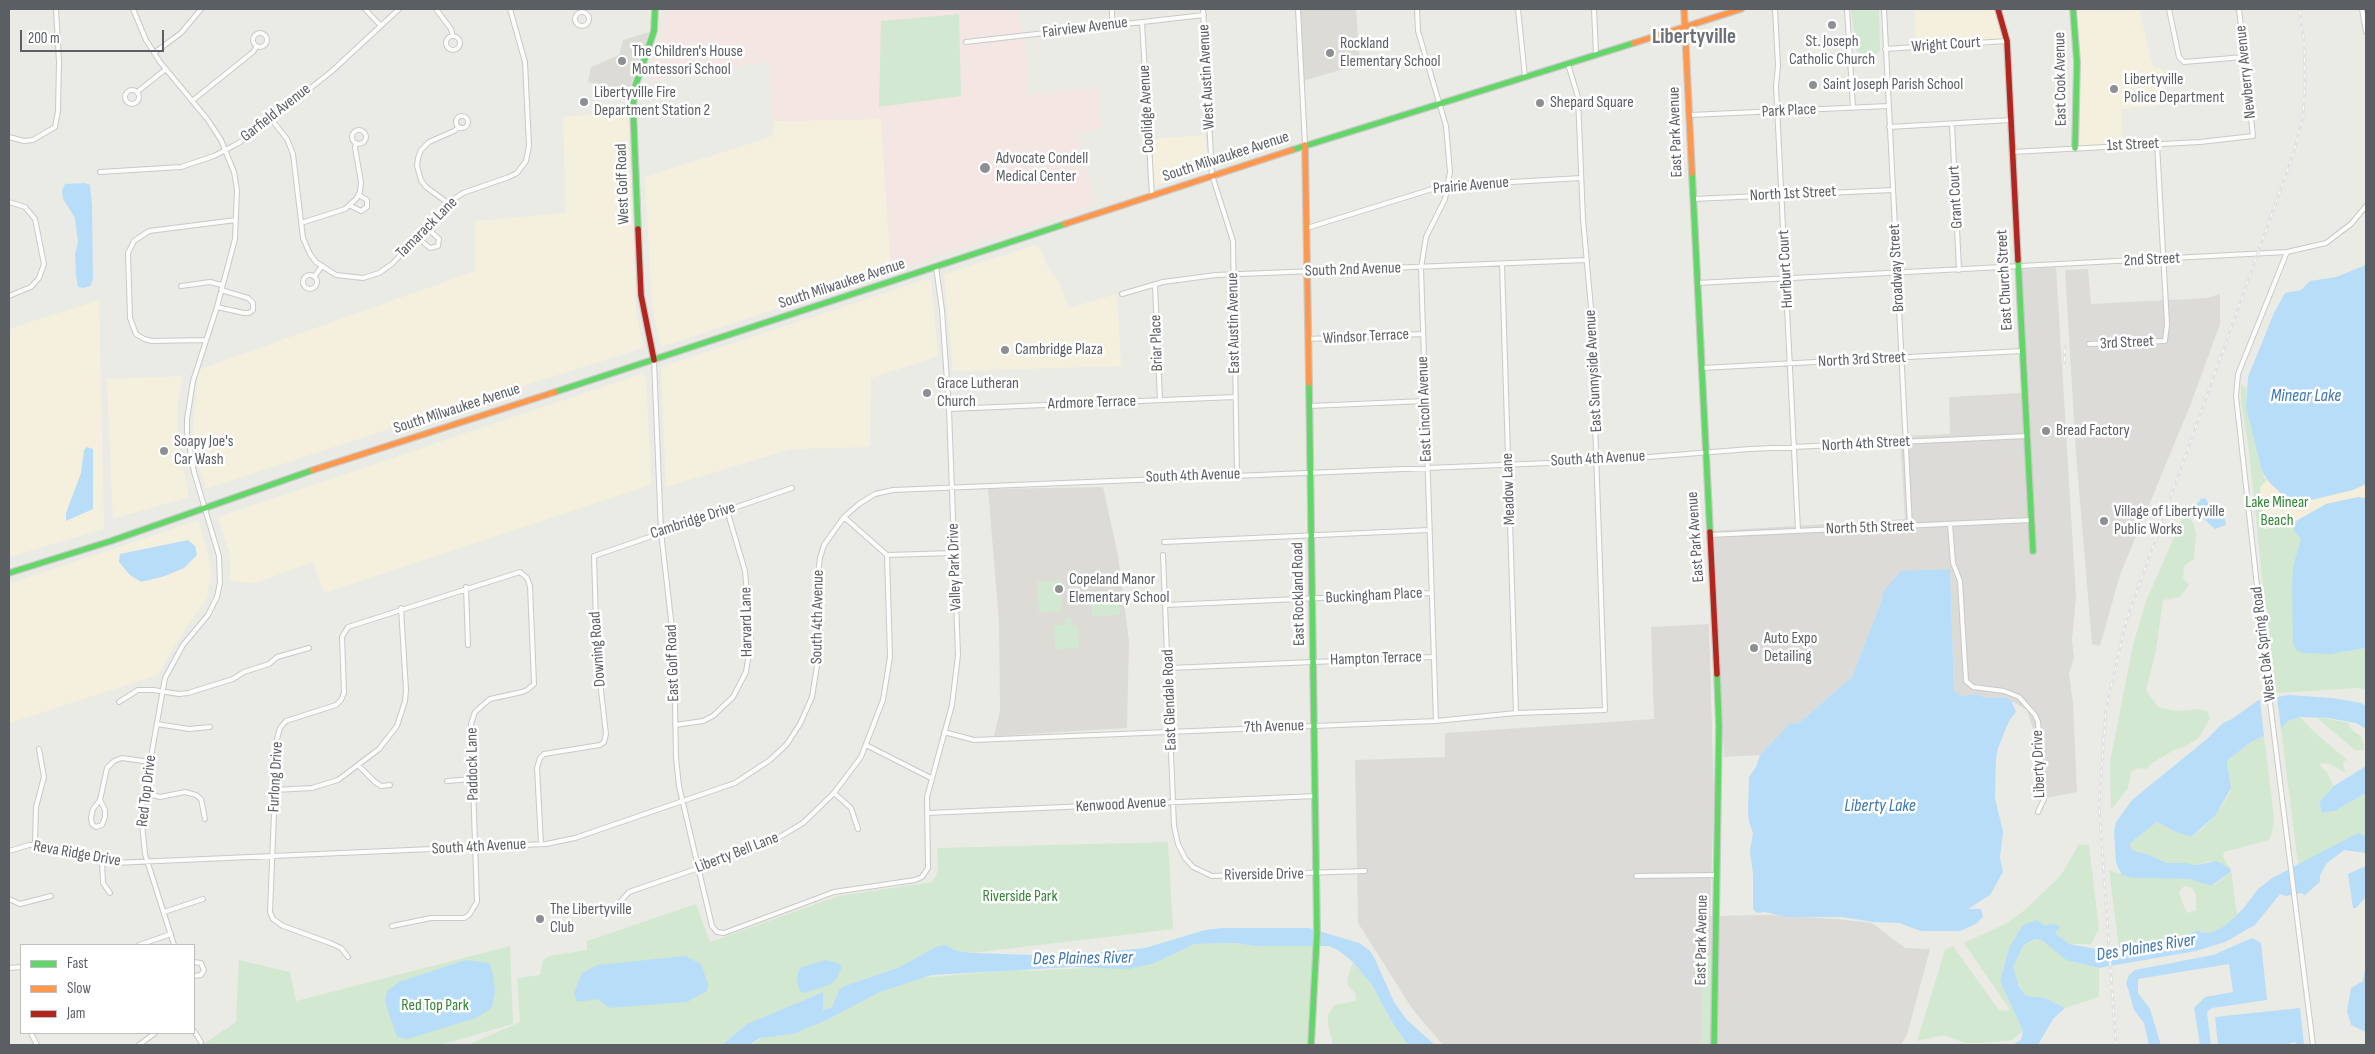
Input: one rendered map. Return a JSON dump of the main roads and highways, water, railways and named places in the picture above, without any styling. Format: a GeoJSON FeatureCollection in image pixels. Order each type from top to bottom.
{"type":"FeatureCollection","features":[{"type":"Feature","properties":{"kind":"main road","name":"West Golf Road"},"geometry":{"type":"LineString","coordinates":[[654,360],[641,294],[633,107],[635,87],[654,31],[655,9]]}},
{"type":"Feature","properties":{"kind":"main road","name":"East Park Avenue"},"geometry":{"type":"LineString","coordinates":[[1684,9],[1705,453],[1716,623],[1719,726],[1714,1045]]}},
{"type":"Feature","properties":{"kind":"main road","name":"South Milwaukee Avenue"},"geometry":{"type":"LineString","coordinates":[[9,573],[310,471],[1212,176],[1741,9]]}},
{"type":"Feature","properties":{"kind":"main road","name":"East Church Street"},"geometry":{"type":"LineString","coordinates":[[1998,9],[2007,41],[2033,551]]}},
{"type":"Feature","properties":{"kind":"main road","name":"East Cook Avenue"},"geometry":{"type":"LineString","coordinates":[[2073,9],[2077,62],[2075,148]]}},
{"type":"Feature","properties":{"kind":"main road","name":"East Rockland Road"},"geometry":{"type":"LineString","coordinates":[[1305,146],[1312,471],[1317,873],[1317,959],[1311,1043]]}},
{"type":"Feature","properties":{"kind":"water"},"geometry":{"type":"Polygon","coordinates":[[[85,183],[90,185],[92,205],[93,279],[90,286],[83,288],[78,287],[76,275],[75,254],[78,243],[75,218],[63,199],[62,190],[65,184],[85,183]]]}},
{"type":"Feature","properties":{"kind":"water","name":"Minear Lake"},"geometry":{"type":"Polygon","coordinates":[[[2366,265],[2366,484],[2353,490],[2307,501],[2286,498],[2269,482],[2262,471],[2246,407],[2248,377],[2274,313],[2285,293],[2301,290],[2310,281],[2336,277],[2366,265]]]}},
{"type":"Feature","properties":{"kind":"water"},"geometry":{"type":"Polygon","coordinates":[[[87,447],[93,449],[93,509],[66,521],[66,513],[81,473],[84,450],[87,447]]]}},
{"type":"Feature","properties":{"kind":"water"},"geometry":{"type":"Polygon","coordinates":[[[2358,497],[2366,498],[2366,648],[2330,654],[2303,653],[2296,650],[2293,644],[2293,567],[2301,539],[2294,531],[2293,526],[2296,521],[2326,504],[2358,497]]]}},
{"type":"Feature","properties":{"kind":"water"},"geometry":{"type":"Polygon","coordinates":[[[2205,498],[2210,506],[2220,506],[2219,519],[2225,519],[2226,525],[2215,529],[2195,511],[2196,505],[2201,499],[2205,498]]]}},
{"type":"Feature","properties":{"kind":"water"},"geometry":{"type":"Polygon","coordinates":[[[188,540],[195,546],[197,555],[184,568],[165,576],[141,582],[130,575],[119,562],[120,554],[188,540]]]}},
{"type":"Feature","properties":{"kind":"water","name":"Liberty Lake"},"geometry":{"type":"Polygon","coordinates":[[[1950,569],[1954,690],[1960,696],[1978,694],[1985,698],[2004,697],[2011,700],[2016,712],[2009,721],[1998,748],[1996,759],[1995,798],[2003,832],[2000,858],[2003,872],[1990,895],[1968,909],[1981,909],[1983,917],[1976,924],[1960,931],[1921,931],[1899,923],[1873,922],[1842,917],[1786,917],[1765,912],[1757,913],[1753,909],[1753,874],[1750,851],[1753,833],[1748,811],[1749,777],[1756,767],[1760,755],[1789,724],[1799,723],[1852,677],[1880,605],[1883,592],[1901,571],[1950,569]]]}},
{"type":"Feature","properties":{"kind":"water"},"geometry":{"type":"Polygon","coordinates":[[[2289,695],[2333,698],[2361,703],[2366,706],[2366,729],[2356,723],[2328,718],[2300,717],[2288,721],[2281,729],[2277,697],[2289,695]]]}},
{"type":"Feature","properties":{"kind":"water"},"geometry":{"type":"Polygon","coordinates":[[[2260,699],[2264,736],[2251,742],[2229,759],[2227,763],[2231,788],[2216,815],[2191,837],[2157,822],[2130,843],[2130,847],[2134,851],[2167,863],[2196,865],[2217,861],[2231,870],[2229,873],[2211,886],[2189,879],[2134,878],[2122,875],[2116,863],[2114,831],[2116,822],[2132,800],[2207,739],[2223,723],[2232,719],[2260,699]]]}},
{"type":"Feature","properties":{"kind":"water"},"geometry":{"type":"Polygon","coordinates":[[[2366,766],[2366,793],[2335,811],[2322,813],[2319,802],[2334,786],[2366,766]]]}},
{"type":"Feature","properties":{"kind":"water","name":"Des Plaines River"},"geometry":{"type":"Polygon","coordinates":[[[2358,833],[2366,836],[2366,853],[2344,850],[2327,863],[2320,875],[2320,882],[2305,895],[2301,893],[2286,896],[2280,894],[2255,925],[2225,942],[2196,951],[2099,968],[2066,960],[2043,941],[2036,939],[2029,942],[2023,946],[2013,967],[2019,986],[2026,996],[2045,998],[2065,1008],[2053,1019],[2038,1045],[2012,1045],[2021,1040],[2023,1031],[2000,981],[2009,948],[2022,926],[2036,920],[2046,926],[2049,924],[2058,925],[2060,927],[2055,933],[2069,944],[2102,950],[2171,940],[2199,930],[2202,933],[2213,932],[2226,925],[2242,910],[2258,889],[2272,878],[2358,833]]]}},
{"type":"Feature","properties":{"kind":"water"},"geometry":{"type":"Polygon","coordinates":[[[2366,866],[2366,897],[2356,908],[2353,908],[2348,874],[2366,866]]]}},
{"type":"Feature","properties":{"kind":"water","name":"Des Plaines River"},"geometry":{"type":"Polygon","coordinates":[[[1222,928],[1309,928],[1359,943],[1369,950],[1374,957],[1394,1002],[1407,1020],[1435,1045],[1408,1045],[1392,1022],[1372,985],[1353,962],[1338,950],[1329,946],[1254,946],[1235,943],[1195,944],[1152,964],[1128,969],[1073,967],[932,975],[880,992],[827,1020],[793,1034],[760,1038],[749,1045],[722,1045],[747,1024],[823,992],[823,1010],[832,1007],[839,990],[845,986],[900,967],[936,947],[946,945],[957,951],[973,953],[1035,955],[1102,952],[1145,948],[1205,930],[1222,928]]]}},
{"type":"Feature","properties":{"kind":"water"},"geometry":{"type":"Polygon","coordinates":[[[2252,938],[2261,943],[2267,1000],[2212,1008],[2207,1012],[2211,1045],[2200,1045],[2194,1008],[2205,997],[2233,992],[2229,964],[2138,979],[2138,993],[2150,1009],[2161,1045],[2149,1045],[2144,1023],[2134,1010],[2126,983],[2129,975],[2135,970],[2213,955],[2252,938]]]}},
{"type":"Feature","properties":{"kind":"water"},"geometry":{"type":"Polygon","coordinates":[[[685,956],[701,964],[708,984],[707,991],[687,1002],[610,1008],[597,999],[577,1002],[574,993],[582,973],[598,965],[685,956]]]}},
{"type":"Feature","properties":{"kind":"water"},"geometry":{"type":"Polygon","coordinates":[[[466,960],[489,963],[492,969],[495,990],[492,1008],[476,1018],[407,1039],[397,1037],[385,1002],[387,991],[399,982],[466,960]]]}},
{"type":"Feature","properties":{"kind":"water"},"geometry":{"type":"Polygon","coordinates":[[[826,960],[840,964],[842,970],[837,978],[831,984],[804,993],[800,991],[797,981],[798,972],[802,967],[826,960]]]}},
{"type":"Feature","properties":{"kind":"water"},"geometry":{"type":"Polygon","coordinates":[[[2366,965],[2366,1032],[2351,1025],[2347,1011],[2351,988],[2363,981],[2366,965]]]}},
{"type":"Feature","properties":{"kind":"water"},"geometry":{"type":"Polygon","coordinates":[[[2300,1008],[2304,1045],[2298,1045],[2294,1042],[2286,1045],[2218,1045],[2215,1017],[2300,1008]]]}},
{"type":"Feature","properties":{"kind":"railway"},"geometry":{"type":"LineString","coordinates":[[2116,1045],[2099,804],[2106,709],[2126,622],[2294,152],[2303,116],[2305,80],[2304,41],[2299,9]]}},
{"type":"Feature","properties":{"kind":"railway"},"geometry":{"type":"LineString","coordinates":[[2064,369],[2065,346]]}},
{"type":"Feature","properties":{"kind":"place","name":"St. Joseph Catholic Church"},"geometry":{"type":"Point","coordinates":[1832,25]}},
{"type":"Feature","properties":{"kind":"place","name":"Rockland Elementary School"},"geometry":{"type":"Point","coordinates":[1330,53]}},
{"type":"Feature","properties":{"kind":"place","name":"The Children's House Montessori School"},"geometry":{"type":"Point","coordinates":[622,61]}},
{"type":"Feature","properties":{"kind":"place","name":"Saint Joseph Parish School"},"geometry":{"type":"Point","coordinates":[1813,85]}},
{"type":"Feature","properties":{"kind":"place","name":"Libertyville Police Department"},"geometry":{"type":"Point","coordinates":[2114,89]}},
{"type":"Feature","properties":{"kind":"place","name":"Libertyville Fire Department Station 2"},"geometry":{"type":"Point","coordinates":[584,102]}},
{"type":"Feature","properties":{"kind":"place","name":"Shepard Square"},"geometry":{"type":"Point","coordinates":[1540,103]}},
{"type":"Feature","properties":{"kind":"place","name":"Advocate Condell Medical Center"},"geometry":{"type":"Point","coordinates":[985,168]}},
{"type":"Feature","properties":{"kind":"place","name":"Cambridge Plaza"},"geometry":{"type":"Point","coordinates":[1005,350]}},
{"type":"Feature","properties":{"kind":"place","name":"Grace Lutheran Church"},"geometry":{"type":"Point","coordinates":[927,393]}},
{"type":"Feature","properties":{"kind":"place","name":"Bread Factory"},"geometry":{"type":"Point","coordinates":[2046,431]}},
{"type":"Feature","properties":{"kind":"place","name":"Soapy Joe's Car Wash"},"geometry":{"type":"Point","coordinates":[164,451]}},
{"type":"Feature","properties":{"kind":"place","name":"Village of Libertyville Public Works"},"geometry":{"type":"Point","coordinates":[2104,521]}},
{"type":"Feature","properties":{"kind":"place","name":"Copeland Manor Elementary School"},"geometry":{"type":"Point","coordinates":[1059,589]}},
{"type":"Feature","properties":{"kind":"place","name":"Auto Expo Detailing"},"geometry":{"type":"Point","coordinates":[1754,648]}},
{"type":"Feature","properties":{"kind":"place","name":"The Libertyville Club"},"geometry":{"type":"Point","coordinates":[540,919]}},
{"type":"Feature","properties":{"kind":"district","name":"Libertyville"},"geometry":{"type":"Point","coordinates":[1694,38]}},
{"type":"Feature","properties":{"kind":"park label","name":"Lake Minear Beach"},"geometry":{"type":"Point","coordinates":[2277,512]}},
{"type":"Feature","properties":{"kind":"park label","name":"Riverside Park"},"geometry":{"type":"Point","coordinates":[1020,897]}},
{"type":"Feature","properties":{"kind":"park label","name":"Red Top Park"},"geometry":{"type":"Point","coordinates":[435,1006]}}]}
